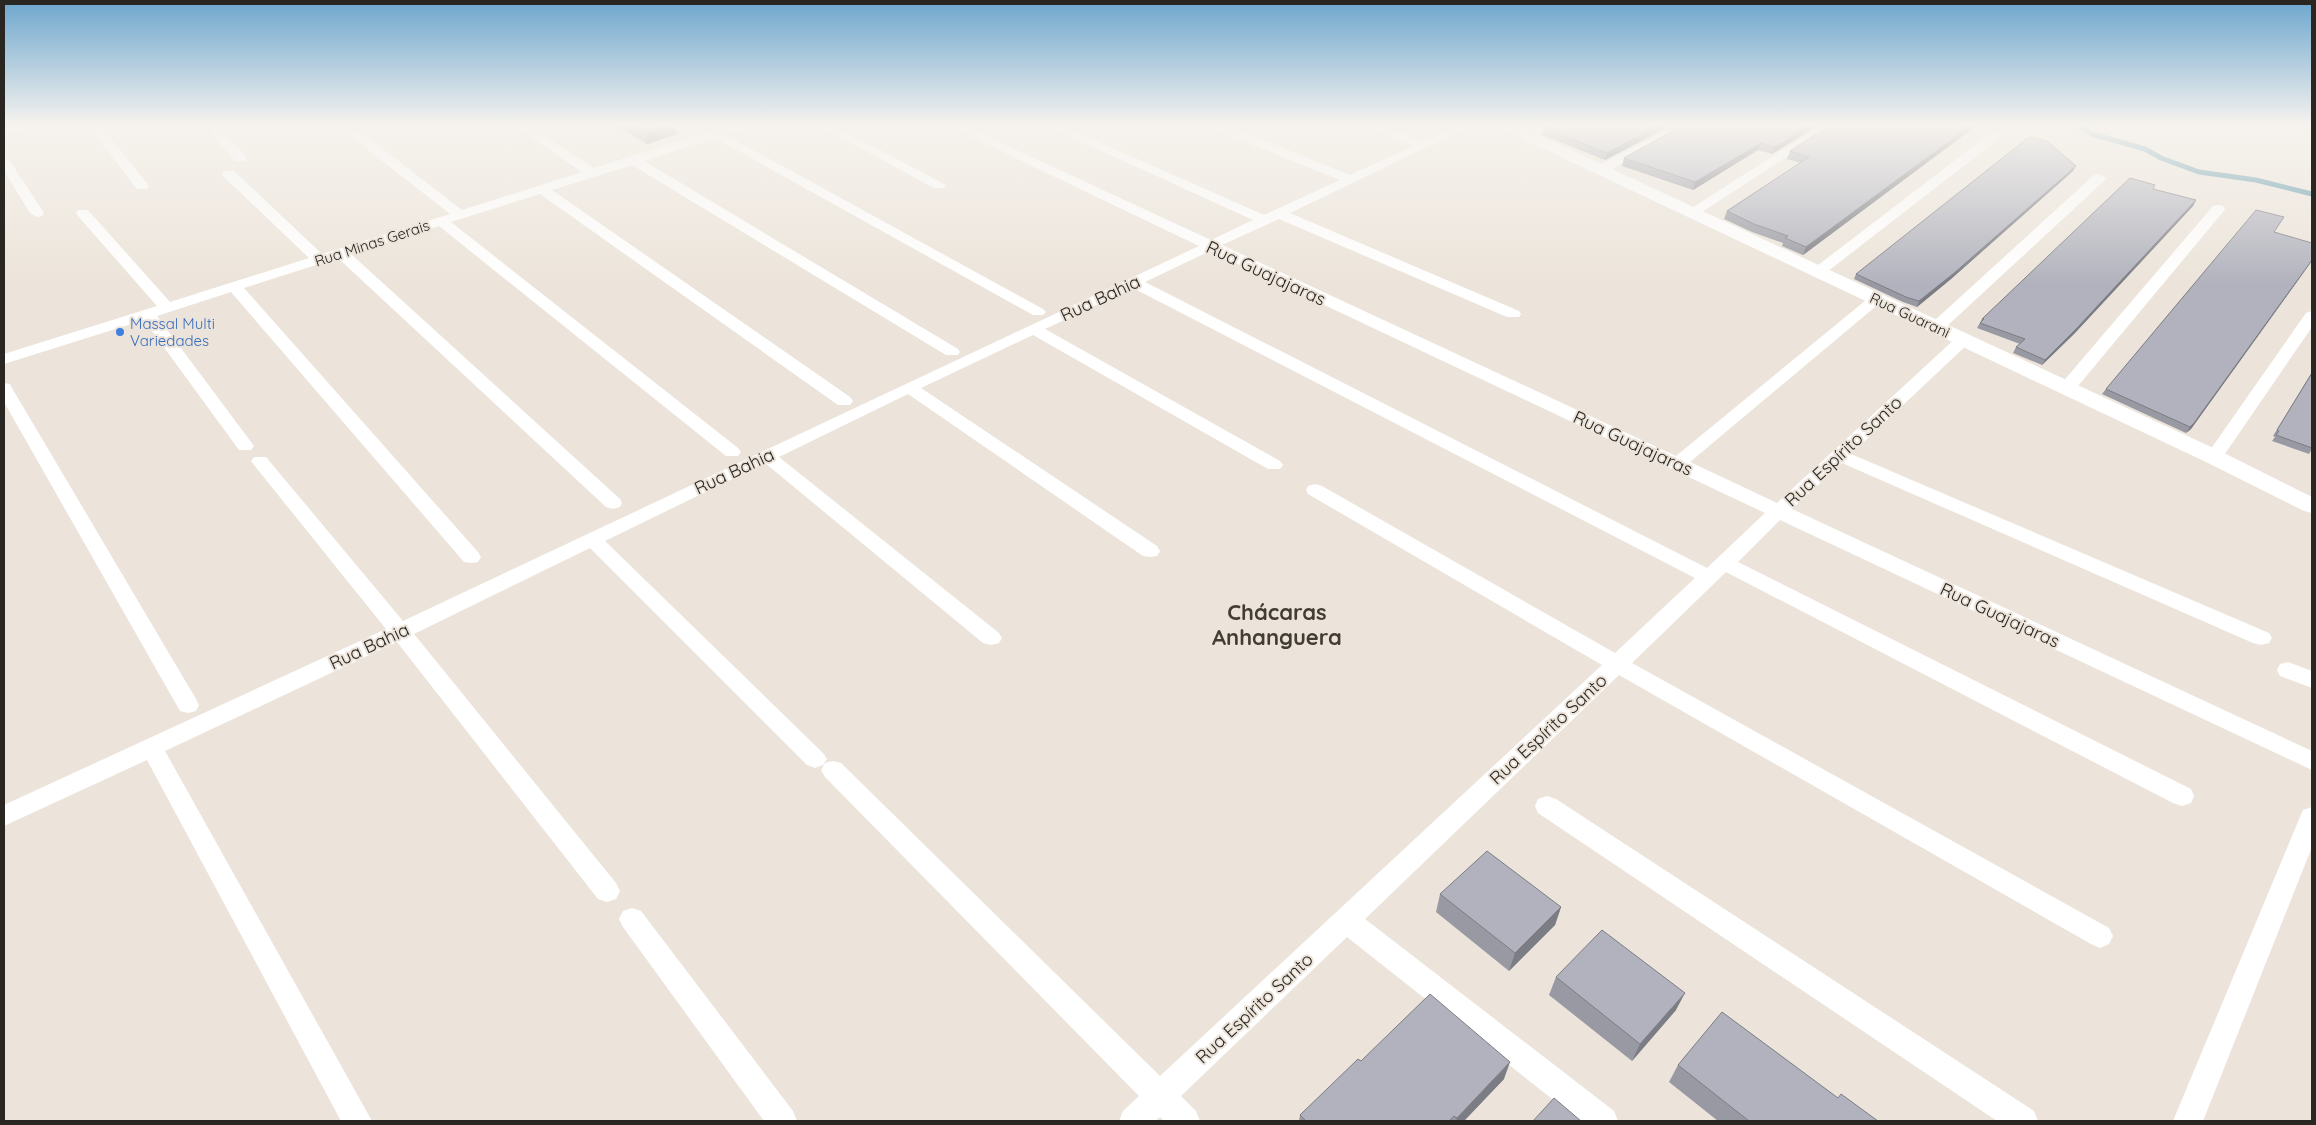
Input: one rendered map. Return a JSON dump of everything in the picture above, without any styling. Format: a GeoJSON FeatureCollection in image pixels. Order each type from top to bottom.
{"type":"FeatureCollection","features":[{"type":"Feature","properties":{"kind":"street"},"geometry":{"type":"LineString","coordinates":[[15,178],[37,214]]}},
{"type":"Feature","properties":{"kind":"street"},"geometry":{"type":"LineString","coordinates":[[136,178],[142,186]]}},
{"type":"Feature","properties":{"kind":"street"},"geometry":{"type":"LineString","coordinates":[[233,178],[319,259]]}},
{"type":"Feature","properties":{"kind":"street"},"geometry":{"type":"LineString","coordinates":[[413,178],[460,215]]}},
{"type":"Feature","properties":{"kind":"street","name":"Rua Minas Gerais"},"geometry":{"type":"LineString","coordinates":[[4,359],[575,178]]}},
{"type":"Feature","properties":{"kind":"street"},"geometry":{"type":"LineString","coordinates":[[665,178],[952,352]]}},
{"type":"Feature","properties":{"kind":"street"},"geometry":{"type":"LineString","coordinates":[[793,178],[1036,320],[1274,465]]}},
{"type":"Feature","properties":{"kind":"street"},"geometry":{"type":"LineString","coordinates":[[928,178],[939,184]]}},
{"type":"Feature","properties":{"kind":"street","name":"Rua Guajajaras"},"geometry":{"type":"LineString","coordinates":[[1066,178],[2312,761]]}},
{"type":"Feature","properties":{"kind":"street"},"geometry":{"type":"LineString","coordinates":[[1180,178],[1514,314]]}},
{"type":"Feature","properties":{"kind":"street","name":"Rua Guarani"},"geometry":{"type":"LineString","coordinates":[[1618,178],[2214,457],[2312,506]]}},
{"type":"Feature","properties":{"kind":"street"},"geometry":{"type":"LineString","coordinates":[[1692,213],[1746,178]]}},
{"type":"Feature","properties":{"kind":"street"},"geometry":{"type":"LineString","coordinates":[[1818,272],[1939,178]]}},
{"type":"Feature","properties":{"kind":"street"},"geometry":{"type":"LineString","coordinates":[[1935,326],[1940,324],[2098,178]]}},
{"type":"Feature","properties":{"kind":"street","name":"Rua Bahia"},"geometry":{"type":"LineString","coordinates":[[4,816],[399,632],[592,538],[767,456],[909,387],[1036,320],[1133,282],[1349,179]]}},
{"type":"Feature","properties":{"kind":"street"},"geometry":{"type":"LineString","coordinates":[[542,189],[844,401]]}},
{"type":"Feature","properties":{"kind":"street"},"geometry":{"type":"LineString","coordinates":[[2067,388],[2218,210]]}},
{"type":"Feature","properties":{"kind":"street"},"geometry":{"type":"LineString","coordinates":[[83,213],[167,308]]}},
{"type":"Feature","properties":{"kind":"street"},"geometry":{"type":"LineString","coordinates":[[441,221],[732,452]]}},
{"type":"Feature","properties":{"kind":"street"},"geometry":{"type":"LineString","coordinates":[[341,252],[613,503]]}},
{"type":"Feature","properties":{"kind":"street"},"geometry":{"type":"LineString","coordinates":[[1133,282],[1716,570],[2182,796]]}},
{"type":"Feature","properties":{"kind":"street"},"geometry":{"type":"LineString","coordinates":[[234,286],[472,557]]}},
{"type":"Feature","properties":{"kind":"street"},"geometry":{"type":"LineString","coordinates":[[1677,464],[1876,299]]}},
{"type":"Feature","properties":{"kind":"street"},"geometry":{"type":"LineString","coordinates":[[148,314],[245,446]]}},
{"type":"Feature","properties":{"kind":"street"},"geometry":{"type":"LineString","coordinates":[[2214,457],[2312,316]]}},
{"type":"Feature","properties":{"kind":"street","name":"Rua Espírito Santo"},"geometry":{"type":"LineString","coordinates":[[1134,1121],[1716,570],[1964,339]]}},
{"type":"Feature","properties":{"kind":"street"},"geometry":{"type":"LineString","coordinates":[[909,387],[1150,550]]}},
{"type":"Feature","properties":{"kind":"street"},"geometry":{"type":"LineString","coordinates":[[4,388],[188,705]]}},
{"type":"Feature","properties":{"kind":"street"},"geometry":{"type":"LineString","coordinates":[[1839,455],[2261,638]]}},
{"type":"Feature","properties":{"kind":"street"},"geometry":{"type":"LineString","coordinates":[[767,456],[991,638]]}},
{"type":"Feature","properties":{"kind":"street"},"geometry":{"type":"LineString","coordinates":[[260,461],[607,891]]}},
{"type":"Feature","properties":{"kind":"street"},"geometry":{"type":"LineString","coordinates":[[1315,490],[1618,664],[2100,936]]}},
{"type":"Feature","properties":{"kind":"street"},"geometry":{"type":"LineString","coordinates":[[592,538],[607,555],[824,765],[1185,1121]]}},
{"type":"Feature","properties":{"kind":"street"},"geometry":{"type":"LineString","coordinates":[[2288,670],[2312,680]]}},
{"type":"Feature","properties":{"kind":"street"},"geometry":{"type":"LineString","coordinates":[[152,748],[357,1121]]}},
{"type":"Feature","properties":{"kind":"street"},"geometry":{"type":"LineString","coordinates":[[1547,806],[2023,1121]]}},
{"type":"Feature","properties":{"kind":"street"},"geometry":{"type":"LineString","coordinates":[[2188,1121],[2312,817]]}},
{"type":"Feature","properties":{"kind":"street"},"geometry":{"type":"LineString","coordinates":[[632,920],[782,1121]]}},
{"type":"Feature","properties":{"kind":"street"},"geometry":{"type":"LineString","coordinates":[[1346,920],[1603,1121]]}},
{"type":"Feature","properties":{"kind":"building"},"geometry":{"type":"Polygon","coordinates":[[[1685,178],[1701,178],[1695,182],[1685,178]]]}},
{"type":"Feature","properties":{"kind":"building"},"geometry":{"type":"Polygon","coordinates":[[[1776,178],[1899,178],[1806,247],[1785,238],[1788,236],[1754,224],[1727,211],[1776,178]]]}},
{"type":"Feature","properties":{"kind":"building"},"geometry":{"type":"Polygon","coordinates":[[[1977,178],[2062,178],[1953,274],[1919,301],[1856,274],[1977,178]]]}},
{"type":"Feature","properties":{"kind":"building"},"geometry":{"type":"Polygon","coordinates":[[[2129,178],[2155,185],[2153,189],[2196,200],[2045,360],[2016,347],[2025,339],[1980,323],[1984,319],[1982,319],[2129,178]]]}},
{"type":"Feature","properties":{"kind":"building"},"geometry":{"type":"Polygon","coordinates":[[[2256,210],[2284,217],[2274,232],[2312,243],[2312,260],[2194,423],[2190,427],[2106,389],[2256,210]]]}},
{"type":"Feature","properties":{"kind":"building"},"geometry":{"type":"Polygon","coordinates":[[[2312,373],[2312,448],[2276,435],[2279,431],[2277,430],[2312,373]]]}},
{"type":"Feature","properties":{"kind":"building"},"geometry":{"type":"Polygon","coordinates":[[[1487,851],[1561,907],[1515,953],[1440,894],[1487,851]]]}},
{"type":"Feature","properties":{"kind":"building"},"geometry":{"type":"Polygon","coordinates":[[[1602,930],[1685,993],[1640,1044],[1556,977],[1602,930]]]}},
{"type":"Feature","properties":{"kind":"building"},"geometry":{"type":"Polygon","coordinates":[[[1430,994],[1510,1062],[1457,1118],[1454,1116],[1449,1121],[1306,1121],[1300,1115],[1358,1059],[1361,1061],[1430,994]]]}},
{"type":"Feature","properties":{"kind":"building"},"geometry":{"type":"Polygon","coordinates":[[[1722,1012],[1838,1098],[1841,1094],[1878,1121],[1749,1121],[1678,1065],[1722,1012]]]}},
{"type":"Feature","properties":{"kind":"building"},"geometry":{"type":"Polygon","coordinates":[[[1554,1098],[1581,1121],[1533,1121],[1554,1098]]]}},
{"type":"Feature","properties":{"kind":"waterway"},"geometry":{"type":"LineString","coordinates":[[2245,178],[2312,194]]}},
{"type":"Feature","properties":{"kind":"place","name":"Massal Multi Variedades"},"geometry":{"type":"Point","coordinates":[120,332]}},
{"type":"Feature","properties":{"kind":"district","name":"Chácaras Anhanguera"},"geometry":{"type":"Point","coordinates":[1277,624]}}]}
